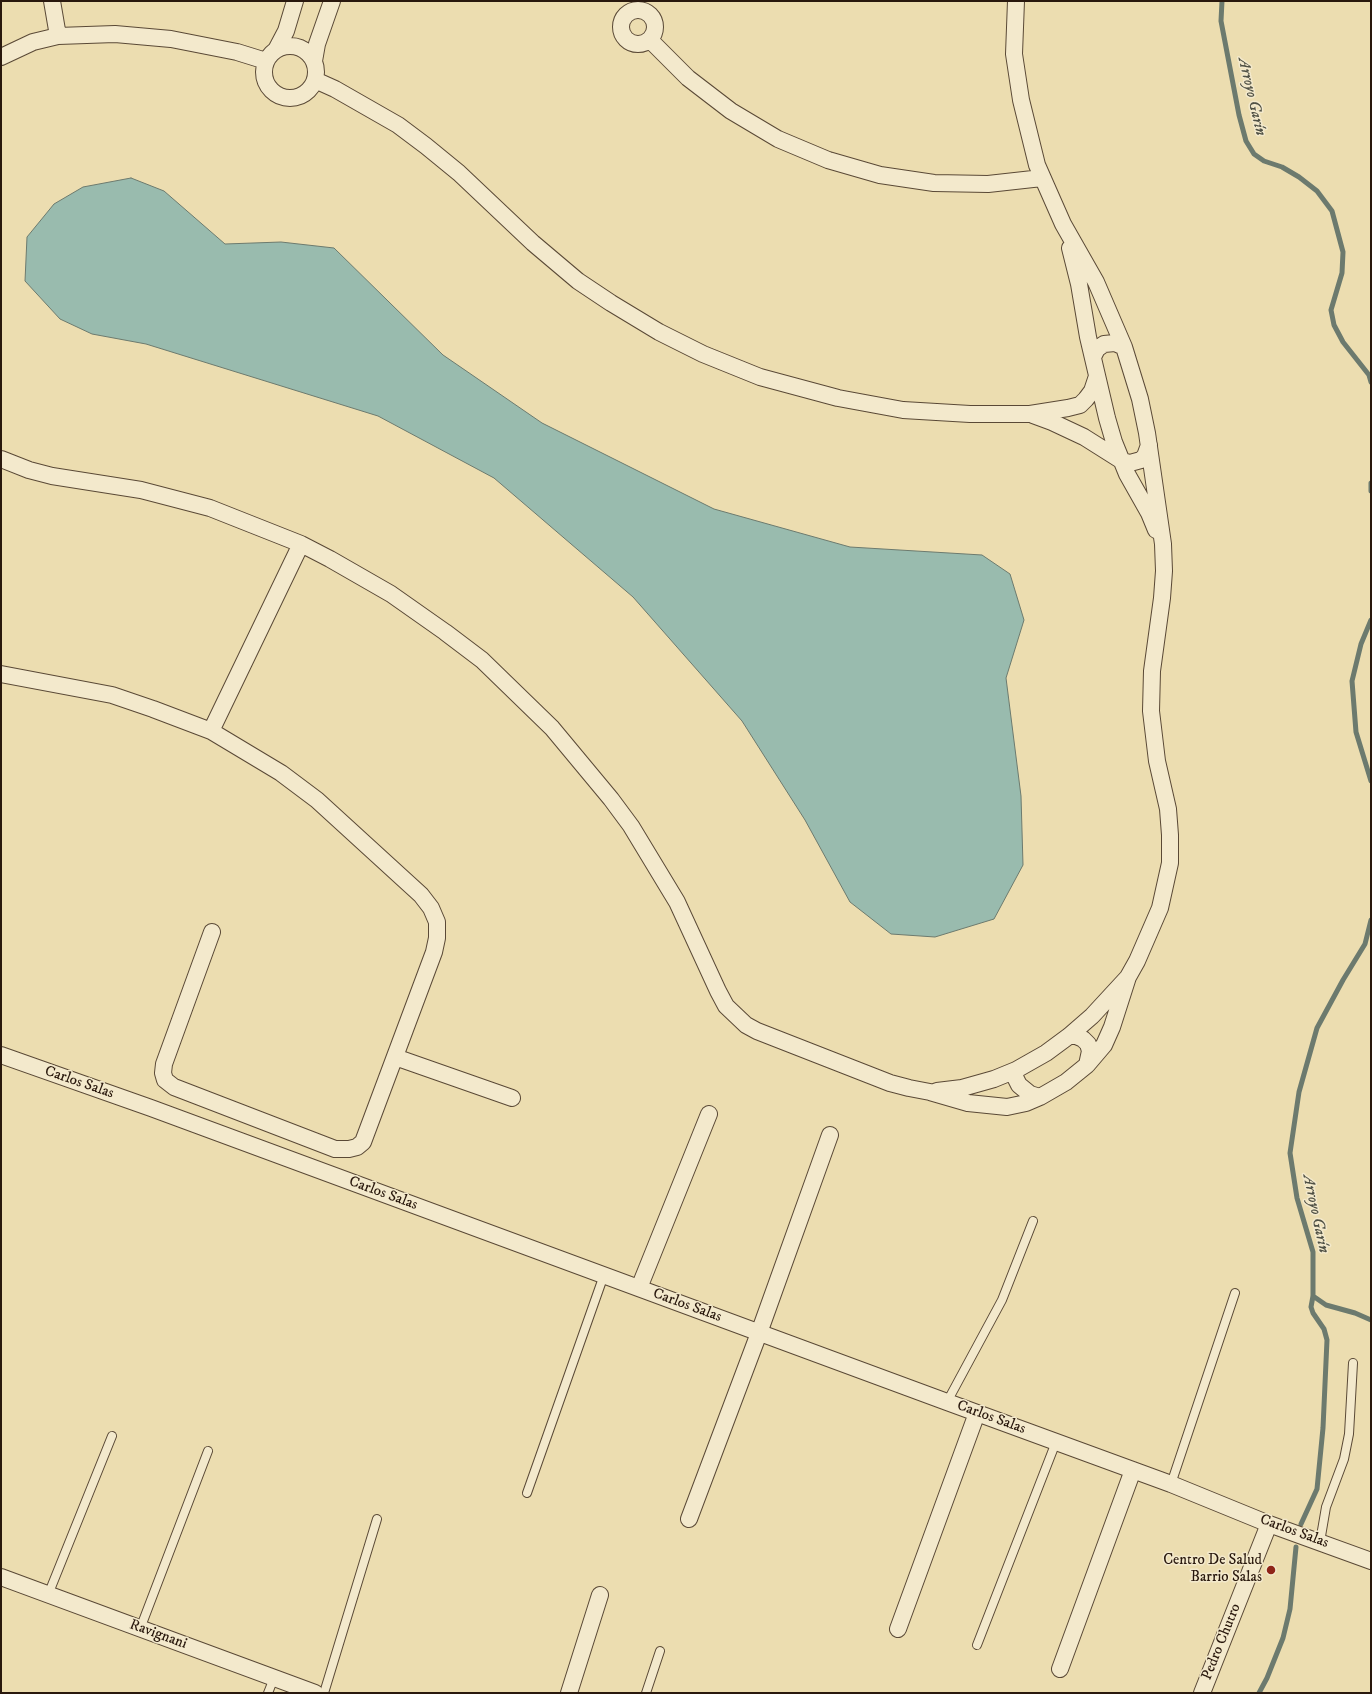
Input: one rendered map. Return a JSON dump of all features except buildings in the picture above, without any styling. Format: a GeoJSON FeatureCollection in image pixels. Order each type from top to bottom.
{"type":"FeatureCollection","features":[{"type":"Feature","properties":{"kind":"street"},"geometry":{"type":"LineString","coordinates":[[52,1],[58,36]]}},
{"type":"Feature","properties":{"kind":"street"},"geometry":{"type":"LineString","coordinates":[[1,57],[33,42],[58,36],[115,34],[170,39],[237,52],[271,56],[284,46],[293,46],[301,48],[309,53],[316,67],[315,80],[311,88],[297,97],[289,98],[273,92],[268,86],[264,70],[271,56],[286,31],[295,1]]}},
{"type":"Feature","properties":{"kind":"street"},"geometry":{"type":"LineString","coordinates":[[314,61],[317,44],[332,1]]}},
{"type":"Feature","properties":{"kind":"street"},"geometry":{"type":"LineString","coordinates":[[1,459],[23,468],[52,476],[141,490],[210,508],[301,544],[344,566],[391,594],[482,660],[552,728],[631,826],[676,902],[726,1006],[746,1025],[757,1031],[890,1083],[930,1092],[968,1103],[1007,1107],[1026,1103],[1040,1097],[1066,1082],[1087,1065],[1104,1045],[1112,1027],[1128,977],[1137,961],[1160,908],[1170,863],[1170,835],[1168,809],[1157,761],[1151,711],[1152,671],[1162,598],[1164,571],[1163,544],[1149,445],[1140,400],[1124,347],[1096,282],[1063,224],[1037,165],[1021,100],[1014,54],[1016,1]]}},
{"type":"Feature","properties":{"kind":"street"},"geometry":{"type":"LineString","coordinates":[[650,40],[688,78],[731,111],[778,139],[828,160],[880,175],[934,183],[988,184],[1042,178]]}},
{"type":"Feature","properties":{"kind":"street"},"geometry":{"type":"LineString","coordinates":[[1,49],[20,47]]}},
{"type":"Feature","properties":{"kind":"street"},"geometry":{"type":"LineString","coordinates":[[315,80],[335,89],[398,125],[426,146],[459,173],[534,243],[578,281],[659,332],[703,354],[760,377],[838,398],[896,409],[970,414],[1030,414],[1080,405],[1092,391],[1097,376]]}},
{"type":"Feature","properties":{"kind":"street"},"geometry":{"type":"LineString","coordinates":[[1063,224],[1079,284],[1085,324],[1107,418],[1122,461],[1163,544]]}},
{"type":"Feature","properties":{"kind":"street"},"geometry":{"type":"LineString","coordinates":[[1093,357],[1097,349],[1104,344],[1115,343],[1124,347]]}},
{"type":"Feature","properties":{"kind":"street"},"geometry":{"type":"LineString","coordinates":[[1030,414],[1052,422],[1084,437],[1108,454],[1122,461],[1130,463],[1141,460],[1145,456],[1149,445]]}},
{"type":"Feature","properties":{"kind":"street"},"geometry":{"type":"LineString","coordinates":[[211,731],[301,544]]}},
{"type":"Feature","properties":{"kind":"street"},"geometry":{"type":"LineString","coordinates":[[1,674],[112,695],[211,731],[281,773],[317,800],[421,895],[431,908],[437,922],[437,938],[434,952],[363,1142],[357,1147],[349,1149],[335,1149],[174,1087],[165,1080],[164,1064],[212,932]]}},
{"type":"Feature","properties":{"kind":"street"},"geometry":{"type":"LineString","coordinates":[[930,1092],[962,1088],[994,1079],[1016,1070],[1046,1053],[1092,1016],[1128,977]]}},
{"type":"Feature","properties":{"kind":"street"},"geometry":{"type":"LineString","coordinates":[[1069,1036],[1076,1036],[1083,1039],[1088,1044],[1090,1051],[1087,1065]]}},
{"type":"Feature","properties":{"kind":"street","name":"Carlos Salas"},"geometry":{"type":"LineString","coordinates":[[1,1055],[159,1111],[1171,1484],[1269,1524],[1371,1561]]}},
{"type":"Feature","properties":{"kind":"street"},"geometry":{"type":"LineString","coordinates":[[395,1057],[512,1098]]}},
{"type":"Feature","properties":{"kind":"street"},"geometry":{"type":"LineString","coordinates":[[1016,1070],[1015,1077],[1019,1085],[1030,1094],[1040,1097]]}},
{"type":"Feature","properties":{"kind":"street"},"geometry":{"type":"LineString","coordinates":[[639,1288],[709,1114]]}},
{"type":"Feature","properties":{"kind":"street"},"geometry":{"type":"LineString","coordinates":[[689,1519],[759,1333],[830,1134]]}},
{"type":"Feature","properties":{"kind":"street"},"geometry":{"type":"LineString","coordinates":[[898,1629],[977,1413]]}},
{"type":"Feature","properties":{"kind":"street"},"geometry":{"type":"LineString","coordinates":[[1060,1669],[1133,1470]]}},
{"type":"Feature","properties":{"kind":"street","name":"Pedro Chutro"},"geometry":{"type":"LineString","coordinates":[[1202,1693],[1269,1524]]}},
{"type":"Feature","properties":{"kind":"street","name":"Ravignani"},"geometry":{"type":"LineString","coordinates":[[1,1577],[314,1693]]}},
{"type":"Feature","properties":{"kind":"street"},"geometry":{"type":"LineString","coordinates":[[569,1693],[600,1595]]}},
{"type":"Feature","properties":{"kind":"lane"},"geometry":{"type":"LineString","coordinates":[[947,1402],[1002,1300],[1033,1220]]}},
{"type":"Feature","properties":{"kind":"lane"},"geometry":{"type":"LineString","coordinates":[[527,1493],[604,1275]]}},
{"type":"Feature","properties":{"kind":"lane"},"geometry":{"type":"LineString","coordinates":[[1171,1484],[1235,1293]]}},
{"type":"Feature","properties":{"kind":"lane"},"geometry":{"type":"LineString","coordinates":[[1320,1542],[1326,1508],[1344,1459],[1349,1434],[1353,1363]]}},
{"type":"Feature","properties":{"kind":"lane"},"geometry":{"type":"LineString","coordinates":[[48,1595],[112,1436]]}},
{"type":"Feature","properties":{"kind":"lane"},"geometry":{"type":"LineString","coordinates":[[977,1645],[1056,1442]]}},
{"type":"Feature","properties":{"kind":"lane"},"geometry":{"type":"LineString","coordinates":[[140,1629],[208,1451]]}},
{"type":"Feature","properties":{"kind":"lane"},"geometry":{"type":"LineString","coordinates":[[324,1693],[378,1519]]}},
{"type":"Feature","properties":{"kind":"lane"},"geometry":{"type":"LineString","coordinates":[[646,1693],[660,1651]]}},
{"type":"Feature","properties":{"kind":"lane"},"geometry":{"type":"LineString","coordinates":[[268,1693],[274,1678]]}},
{"type":"Feature","properties":{"kind":"shaded area"},"geometry":{"type":"Polygon","coordinates":[[[131,178],[164,191],[225,244],[281,242],[334,248],[443,355],[542,423],[714,509],[850,547],[982,555],[1010,574],[1024,620],[1006,678],[1021,796],[1023,865],[994,919],[935,937],[891,934],[850,902],[805,820],[742,721],[633,597],[494,478],[378,416],[146,344],[92,334],[60,319],[25,281],[27,237],[54,204],[83,187],[131,178]]]}},
{"type":"Feature","properties":{"kind":"waterway","name":"Arroyo Garín"},"geometry":{"type":"LineString","coordinates":[[1222,1],[1221,21],[1239,115],[1246,141],[1254,154],[1264,161],[1282,167],[1299,177],[1317,191],[1332,211],[1343,252],[1342,273],[1331,310],[1334,325],[1343,342],[1369,375],[1371,382]]}},
{"type":"Feature","properties":{"kind":"waterway","name":"Arroyo Garín"},"geometry":{"type":"LineString","coordinates":[[1371,483],[1371,491]]}},
{"type":"Feature","properties":{"kind":"waterway","name":"Arroyo Garín"},"geometry":{"type":"LineString","coordinates":[[1371,620],[1361,644],[1352,681],[1356,732],[1371,781]]}},
{"type":"Feature","properties":{"kind":"waterway","name":"Arroyo Garín"},"geometry":{"type":"LineString","coordinates":[[1301,1524],[1317,1489],[1323,1428],[1327,1340],[1324,1329],[1313,1313],[1311,1307],[1313,1296],[1313,1252],[1297,1198],[1290,1153],[1299,1092],[1317,1028],[1343,980],[1365,944],[1371,920]]}},
{"type":"Feature","properties":{"kind":"waterway"},"geometry":{"type":"LineString","coordinates":[[1313,1296],[1326,1305],[1355,1313],[1371,1320]]}},
{"type":"Feature","properties":{"kind":"waterway","name":"Arroyo Garín"},"geometry":{"type":"LineString","coordinates":[[1259,1693],[1267,1678],[1283,1638],[1290,1609],[1296,1547]]}},
{"type":"Feature","properties":{"kind":"place","name":"Centro De Salud Barrio Salas"},"geometry":{"type":"Point","coordinates":[1271,1570]}}]}
